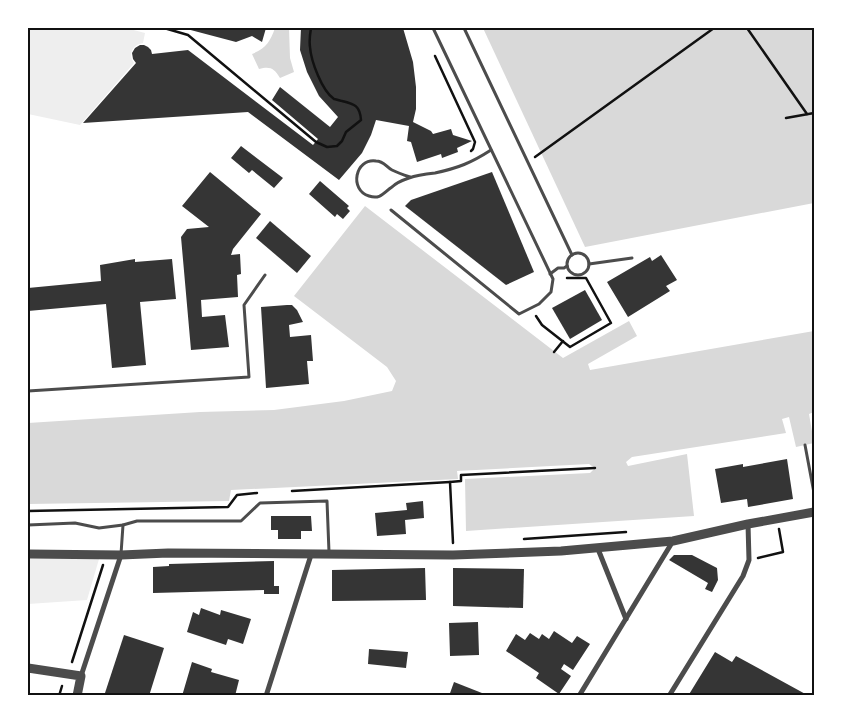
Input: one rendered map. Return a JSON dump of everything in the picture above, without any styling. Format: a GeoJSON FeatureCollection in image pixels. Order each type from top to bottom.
{"type":"FeatureCollection","features":[{"type":"Feature","properties":{"kind":"street"},"geometry":{"type":"LineString","coordinates":[[28,554],[453,555],[561,551],[673,541],[748,524],[814,512]]}},
{"type":"Feature","properties":{"kind":"street"},"geometry":{"type":"LineString","coordinates":[[669,696],[744,576],[749,560],[748,524]]}},
{"type":"Feature","properties":{"kind":"street"},"geometry":{"type":"LineString","coordinates":[[580,696],[673,541]]}},
{"type":"Feature","properties":{"kind":"street"},"geometry":{"type":"LineString","coordinates":[[598,549],[626,619]]}},
{"type":"Feature","properties":{"kind":"street"},"geometry":{"type":"LineString","coordinates":[[76,696],[121,554]]}},
{"type":"Feature","properties":{"kind":"street"},"geometry":{"type":"LineString","coordinates":[[266,696],[311,555]]}},
{"type":"Feature","properties":{"kind":"street"},"geometry":{"type":"LineString","coordinates":[[28,668],[81,676]]}},
{"type":"Feature","properties":{"kind":"lane"},"geometry":{"type":"LineString","coordinates":[[391,210],[520,314],[539,304],[551,292],[553,279],[433,28]]}},
{"type":"Feature","properties":{"kind":"lane"},"geometry":{"type":"LineString","coordinates":[[464,28],[572,256]]}},
{"type":"Feature","properties":{"kind":"lane"},"geometry":{"type":"LineString","coordinates":[[410,177],[391,170],[385,163],[376,160],[360,167],[356,175],[357,184],[361,191],[368,196],[377,197],[385,194],[391,187],[410,177],[473,162],[491,150]]}},
{"type":"Feature","properties":{"kind":"lane"},"geometry":{"type":"LineString","coordinates":[[577,253],[584,254],[589,260],[589,264],[587,270],[582,275],[574,274],[568,266],[568,259],[577,253]]}},
{"type":"Feature","properties":{"kind":"lane"},"geometry":{"type":"LineString","coordinates":[[589,264],[632,258]]}},
{"type":"Feature","properties":{"kind":"lane"},"geometry":{"type":"LineString","coordinates":[[550,274],[558,268],[568,266]]}},
{"type":"Feature","properties":{"kind":"lane"},"geometry":{"type":"LineString","coordinates":[[28,391],[249,377],[244,305],[265,275]]}},
{"type":"Feature","properties":{"kind":"lane"},"geometry":{"type":"LineString","coordinates":[[806,444],[813,475],[814,492]]}},
{"type":"Feature","properties":{"kind":"lane"},"geometry":{"type":"LineString","coordinates":[[28,525],[75,523],[98,528],[123,525],[138,520],[240,521],[260,503],[327,501],[329,555]]}},
{"type":"Feature","properties":{"kind":"lane"},"geometry":{"type":"LineString","coordinates":[[121,554],[123,525]]}},
{"type":"Feature","properties":{"kind":"path"},"geometry":{"type":"LineString","coordinates":[[164,28],[188,34],[316,142],[327,147],[337,146],[342,141],[346,132],[361,120],[361,112],[350,103],[334,99],[327,92],[318,77],[310,47],[311,28]]}},
{"type":"Feature","properties":{"kind":"path"},"geometry":{"type":"LineString","coordinates":[[527,162],[714,28]]}},
{"type":"Feature","properties":{"kind":"path"},"geometry":{"type":"LineString","coordinates":[[747,28],[807,114]]}},
{"type":"Feature","properties":{"kind":"path"},"geometry":{"type":"LineString","coordinates":[[434,54],[475,142],[473,149],[469,153]]}},
{"type":"Feature","properties":{"kind":"path"},"geometry":{"type":"LineString","coordinates":[[786,118],[814,113]]}},
{"type":"Feature","properties":{"kind":"path"},"geometry":{"type":"LineString","coordinates":[[531,309],[542,326],[570,347],[611,323],[586,278],[563,278],[558,268]]}},
{"type":"Feature","properties":{"kind":"path"},"geometry":{"type":"LineString","coordinates":[[554,352],[562,341]]}},
{"type":"Feature","properties":{"kind":"path"},"geometry":{"type":"LineString","coordinates":[[285,492],[461,481],[460,475],[473,472],[596,468]]}},
{"type":"Feature","properties":{"kind":"path"},"geometry":{"type":"LineString","coordinates":[[450,482],[453,555]]}},
{"type":"Feature","properties":{"kind":"path"},"geometry":{"type":"LineString","coordinates":[[28,511],[228,507],[236,495],[266,493]]}},
{"type":"Feature","properties":{"kind":"path"},"geometry":{"type":"LineString","coordinates":[[522,539],[632,531]]}},
{"type":"Feature","properties":{"kind":"path"},"geometry":{"type":"LineString","coordinates":[[749,560],[783,552]]}},
{"type":"Feature","properties":{"kind":"path"},"geometry":{"type":"LineString","coordinates":[[72,664],[104,561]]}},
{"type":"Feature","properties":{"kind":"path"},"geometry":{"type":"LineString","coordinates":[[59,696],[63,684]]}},
{"type":"Feature","properties":{"kind":"shaded area"},"geometry":{"type":"Polygon","coordinates":[[[28,28],[126,28],[145,33],[143,43],[132,50],[131,56],[134,63],[80,125],[28,114],[28,28]]]}},
{"type":"Feature","properties":{"kind":"shaded area"},"geometry":{"type":"Polygon","coordinates":[[[275,28],[289,28],[290,58],[294,72],[280,78],[271,69],[259,69],[252,54],[267,44],[275,28]]]}},
{"type":"Feature","properties":{"kind":"shaded area"},"geometry":{"type":"Polygon","coordinates":[[[483,28],[814,28],[814,203],[585,247],[483,28]]]}},
{"type":"Feature","properties":{"kind":"shaded area"},"geometry":{"type":"Polygon","coordinates":[[[365,206],[563,358],[629,321],[637,336],[588,364],[590,370],[814,331],[814,412],[809,414],[814,443],[796,447],[789,417],[782,419],[786,433],[632,457],[626,462],[628,466],[687,454],[694,516],[466,531],[465,479],[590,473],[595,468],[589,464],[457,471],[458,479],[231,490],[229,501],[28,504],[28,423],[200,412],[274,410],[344,401],[392,391],[396,381],[387,367],[294,296],[365,206]]]}},
{"type":"Feature","properties":{"kind":"shaded area"},"geometry":{"type":"Polygon","coordinates":[[[28,559],[99,559],[87,600],[28,604],[28,559]]]}},
{"type":"Feature","properties":{"kind":"building"},"geometry":{"type":"Polygon","coordinates":[[[183,28],[266,28],[262,42],[252,36],[236,42],[183,28]]]}},
{"type":"Feature","properties":{"kind":"building"},"geometry":{"type":"Polygon","coordinates":[[[301,28],[403,28],[413,62],[416,87],[416,109],[413,122],[431,131],[433,134],[451,129],[453,135],[472,141],[457,148],[458,152],[442,158],[441,154],[417,162],[411,142],[407,141],[409,126],[376,120],[362,153],[339,180],[248,112],[83,123],[136,63],[132,53],[135,48],[144,45],[151,50],[152,54],[188,50],[313,145],[318,139],[272,100],[280,87],[330,127],[338,117],[319,96],[307,72],[300,50],[301,28]]]}},
{"type":"Feature","properties":{"kind":"building"},"geometry":{"type":"Polygon","coordinates":[[[241,146],[283,178],[274,188],[252,170],[249,173],[231,158],[241,146]]]}},
{"type":"Feature","properties":{"kind":"building"},"geometry":{"type":"Polygon","coordinates":[[[210,172],[261,214],[233,249],[231,255],[240,254],[241,274],[237,275],[238,297],[201,300],[202,317],[225,315],[229,347],[191,350],[181,237],[187,229],[209,227],[182,206],[210,172]]]}},
{"type":"Feature","properties":{"kind":"building"},"geometry":{"type":"Polygon","coordinates":[[[492,172],[534,272],[506,285],[405,206],[411,200],[492,172]]]}},
{"type":"Feature","properties":{"kind":"building"},"geometry":{"type":"Polygon","coordinates":[[[320,181],[349,206],[347,208],[350,211],[343,219],[337,214],[335,217],[309,194],[320,181]]]}},
{"type":"Feature","properties":{"kind":"building"},"geometry":{"type":"Polygon","coordinates":[[[270,221],[311,256],[297,273],[256,238],[270,221]]]}},
{"type":"Feature","properties":{"kind":"building"},"geometry":{"type":"Polygon","coordinates":[[[661,255],[677,280],[666,286],[670,291],[628,317],[607,282],[650,257],[652,261],[661,255]]]}},
{"type":"Feature","properties":{"kind":"building"},"geometry":{"type":"Polygon","coordinates":[[[135,259],[135,262],[172,259],[176,299],[140,302],[146,365],[112,368],[106,304],[28,311],[28,288],[101,281],[100,265],[135,259]]]}},
{"type":"Feature","properties":{"kind":"building"},"geometry":{"type":"Polygon","coordinates":[[[585,290],[602,320],[570,339],[552,308],[585,290]]]}},
{"type":"Feature","properties":{"kind":"building"},"geometry":{"type":"Polygon","coordinates":[[[292,305],[303,322],[289,325],[290,337],[311,335],[313,361],[307,361],[309,384],[266,388],[261,307],[292,305]]]}},
{"type":"Feature","properties":{"kind":"building"},"geometry":{"type":"Polygon","coordinates":[[[787,459],[793,499],[748,507],[747,499],[721,503],[715,469],[743,464],[743,467],[787,459]]]}},
{"type":"Feature","properties":{"kind":"building"},"geometry":{"type":"Polygon","coordinates":[[[423,501],[424,518],[405,520],[406,534],[377,536],[375,513],[407,510],[406,503],[423,501]]]}},
{"type":"Feature","properties":{"kind":"building"},"geometry":{"type":"Polygon","coordinates":[[[271,516],[311,516],[312,531],[301,531],[301,539],[278,539],[278,530],[271,530],[271,516]]]}},
{"type":"Feature","properties":{"kind":"building"},"geometry":{"type":"Polygon","coordinates":[[[674,555],[692,555],[717,568],[718,580],[712,592],[705,589],[708,583],[669,560],[674,555]]]}},
{"type":"Feature","properties":{"kind":"building"},"geometry":{"type":"Polygon","coordinates":[[[274,561],[274,586],[279,586],[279,594],[264,594],[264,590],[153,593],[153,567],[169,566],[169,564],[274,561]]]}},
{"type":"Feature","properties":{"kind":"building"},"geometry":{"type":"Polygon","coordinates":[[[425,568],[426,600],[332,601],[332,570],[425,568]]]}},
{"type":"Feature","properties":{"kind":"building"},"geometry":{"type":"Polygon","coordinates":[[[453,568],[524,569],[523,608],[453,606],[453,568]]]}},
{"type":"Feature","properties":{"kind":"building"},"geometry":{"type":"Polygon","coordinates":[[[201,608],[220,615],[221,610],[251,619],[243,644],[228,639],[226,645],[187,632],[193,612],[199,615],[201,608]]]}},
{"type":"Feature","properties":{"kind":"building"},"geometry":{"type":"Polygon","coordinates":[[[478,622],[479,655],[450,656],[449,623],[478,622]]]}},
{"type":"Feature","properties":{"kind":"building"},"geometry":{"type":"Polygon","coordinates":[[[554,631],[572,643],[577,636],[590,644],[573,670],[564,664],[561,669],[571,676],[559,694],[536,678],[539,673],[506,651],[516,634],[525,640],[530,633],[539,639],[542,634],[549,639],[554,631]]]}},
{"type":"Feature","properties":{"kind":"building"},"geometry":{"type":"Polygon","coordinates":[[[124,635],[164,648],[149,696],[104,696],[124,635]]]}},
{"type":"Feature","properties":{"kind":"building"},"geometry":{"type":"Polygon","coordinates":[[[369,649],[408,652],[406,668],[368,664],[369,649]]]}},
{"type":"Feature","properties":{"kind":"building"},"geometry":{"type":"Polygon","coordinates":[[[715,652],[732,662],[736,656],[809,696],[688,696],[715,652]]]}},
{"type":"Feature","properties":{"kind":"building"},"geometry":{"type":"Polygon","coordinates":[[[192,662],[212,669],[211,672],[239,680],[235,696],[182,696],[192,662]]]}},
{"type":"Feature","properties":{"kind":"building"},"geometry":{"type":"Polygon","coordinates":[[[454,682],[487,695],[487,696],[449,696],[454,682]]]}}]}
